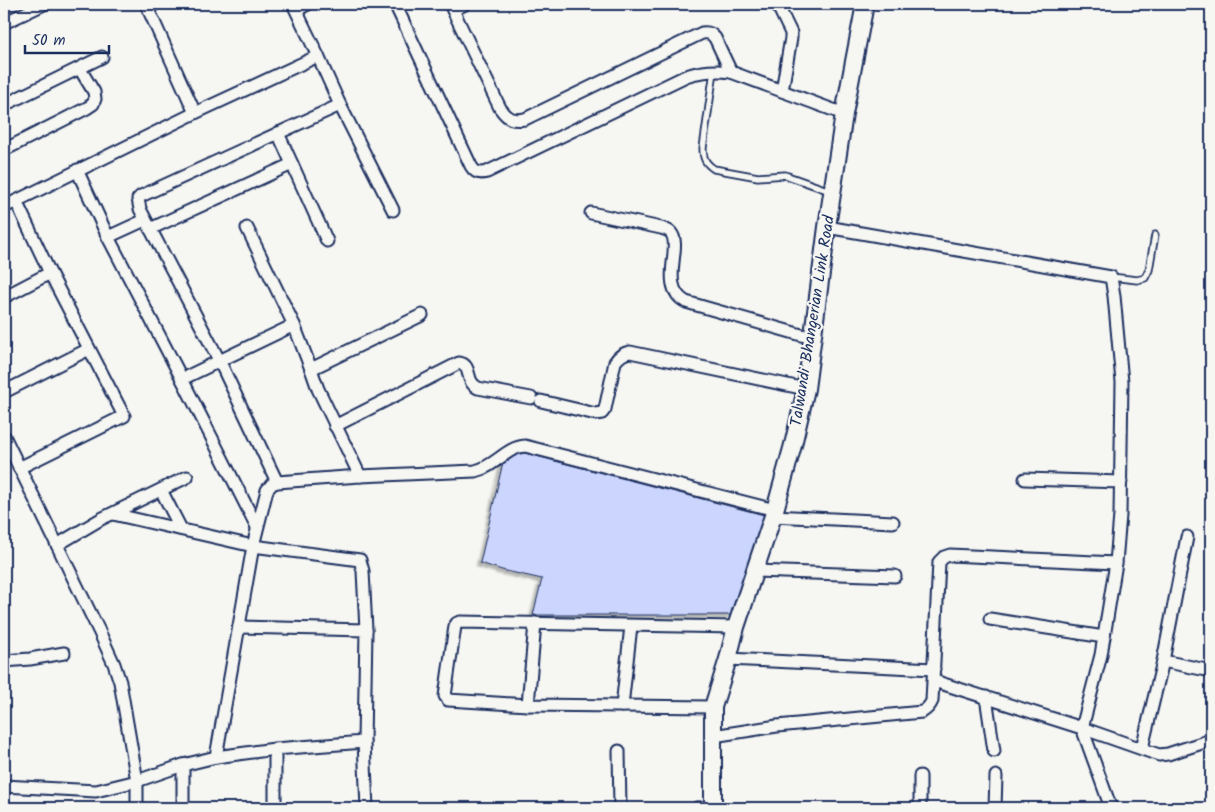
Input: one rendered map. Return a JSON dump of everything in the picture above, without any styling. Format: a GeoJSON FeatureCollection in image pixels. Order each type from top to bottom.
{"type":"FeatureCollection","features":[{"type":"Feature","properties":{"kind":"street"},"geometry":{"type":"LineString","coordinates":[[4,23],[44,4]]}},
{"type":"Feature","properties":{"kind":"street"},"geometry":{"type":"LineString","coordinates":[[146,4],[195,113]]}},
{"type":"Feature","properties":{"kind":"street"},"geometry":{"type":"LineString","coordinates":[[308,4],[295,7],[340,105],[393,210]]}},
{"type":"Feature","properties":{"kind":"street"},"geometry":{"type":"LineString","coordinates":[[395,4],[470,166],[478,173],[487,172],[686,76],[702,72],[731,72],[844,114]]}},
{"type":"Feature","properties":{"kind":"street"},"geometry":{"type":"LineString","coordinates":[[465,4],[451,7],[500,108],[510,119],[517,121],[525,119],[702,33],[707,32],[715,38],[731,72]]}},
{"type":"Feature","properties":{"kind":"street"},"geometry":{"type":"LineString","coordinates":[[777,4],[791,33],[782,91]]}},
{"type":"Feature","properties":{"kind":"street","name":"Talwandi Bhangerian Link Road"},"geometry":{"type":"LineString","coordinates":[[713,808],[713,707],[736,627],[774,513],[806,389],[832,192],[844,114],[865,4]]}},
{"type":"Feature","properties":{"kind":"street"},"geometry":{"type":"LineString","coordinates":[[4,206],[195,113],[318,56]]}},
{"type":"Feature","properties":{"kind":"street"},"geometry":{"type":"LineString","coordinates":[[4,106],[102,57]]}},
{"type":"Feature","properties":{"kind":"street"},"geometry":{"type":"LineString","coordinates":[[4,150],[93,104],[96,99],[94,92],[80,69]]}},
{"type":"Feature","properties":{"kind":"street"},"geometry":{"type":"LineString","coordinates":[[277,482],[219,360],[148,224],[138,199],[340,105]]}},
{"type":"Feature","properties":{"kind":"street"},"geometry":{"type":"LineString","coordinates":[[278,133],[327,241]]}},
{"type":"Feature","properties":{"kind":"street"},"geometry":{"type":"LineString","coordinates":[[108,238],[148,224],[292,164]]}},
{"type":"Feature","properties":{"kind":"street"},"geometry":{"type":"LineString","coordinates":[[77,170],[108,238],[257,527]]}},
{"type":"Feature","properties":{"kind":"street"},"geometry":{"type":"LineString","coordinates":[[16,201],[50,273],[124,416],[19,468]]}},
{"type":"Feature","properties":{"kind":"street"},"geometry":{"type":"LineString","coordinates":[[591,213],[661,228],[672,233],[674,238],[672,272],[675,292],[686,302],[812,338]]}},
{"type":"Feature","properties":{"kind":"street"},"geometry":{"type":"LineString","coordinates":[[827,227],[1111,277],[1122,382],[1120,515],[1116,563],[1101,655],[1082,728],[1111,808]]}},
{"type":"Feature","properties":{"kind":"street"},"geometry":{"type":"LineString","coordinates":[[247,228],[294,325],[315,383],[360,476]]}},
{"type":"Feature","properties":{"kind":"street"},"geometry":{"type":"LineString","coordinates":[[4,297],[50,273]]}},
{"type":"Feature","properties":{"kind":"street"},"geometry":{"type":"LineString","coordinates":[[311,369],[422,315]]}},
{"type":"Feature","properties":{"kind":"street"},"geometry":{"type":"LineString","coordinates":[[182,379],[294,325]]}},
{"type":"Feature","properties":{"kind":"street"},"geometry":{"type":"LineString","coordinates":[[4,392],[89,349]]}},
{"type":"Feature","properties":{"kind":"street"},"geometry":{"type":"LineString","coordinates":[[335,426],[459,362],[465,364],[471,383],[478,388],[596,414],[602,413],[605,409],[615,362],[621,355],[630,352],[806,389]]}},
{"type":"Feature","properties":{"kind":"street"},"geometry":{"type":"LineString","coordinates":[[4,436],[118,673],[136,781],[137,808]]}},
{"type":"Feature","properties":{"kind":"street"},"geometry":{"type":"LineString","coordinates":[[216,757],[252,546],[267,490],[272,484],[277,482],[481,470],[516,447],[526,446],[774,513],[893,522]]}},
{"type":"Feature","properties":{"kind":"street"},"geometry":{"type":"LineString","coordinates":[[57,545],[101,519],[187,477]]}},
{"type":"Feature","properties":{"kind":"street"},"geometry":{"type":"LineString","coordinates":[[1025,479],[1121,482]]}},
{"type":"Feature","properties":{"kind":"street"},"geometry":{"type":"LineString","coordinates":[[161,490],[181,529]]}},
{"type":"Feature","properties":{"kind":"street"},"geometry":{"type":"LineString","coordinates":[[113,514],[252,546],[360,560],[363,571],[366,630],[364,742],[367,808]]}},
{"type":"Feature","properties":{"kind":"street"},"geometry":{"type":"LineString","coordinates":[[1142,748],[1163,661],[1187,537]]}},
{"type":"Feature","properties":{"kind":"street"},"geometry":{"type":"LineString","coordinates":[[713,736],[777,726],[922,712],[926,709],[931,704],[934,675],[939,562],[944,557],[950,555],[1116,563]]}},
{"type":"Feature","properties":{"kind":"street"},"geometry":{"type":"LineString","coordinates":[[755,571],[894,576]]}},
{"type":"Feature","properties":{"kind":"street"},"geometry":{"type":"LineString","coordinates":[[990,619],[1104,637]]}},
{"type":"Feature","properties":{"kind":"street"},"geometry":{"type":"LineString","coordinates":[[713,707],[528,705],[448,700],[445,696],[455,626],[457,623],[535,623],[736,627]]}},
{"type":"Feature","properties":{"kind":"street"},"geometry":{"type":"LineString","coordinates":[[528,705],[535,623]]}},
{"type":"Feature","properties":{"kind":"street"},"geometry":{"type":"LineString","coordinates":[[622,706],[630,626]]}},
{"type":"Feature","properties":{"kind":"street"},"geometry":{"type":"LineString","coordinates":[[238,627],[366,630]]}},
{"type":"Feature","properties":{"kind":"street"},"geometry":{"type":"LineString","coordinates":[[4,661],[64,653]]}},
{"type":"Feature","properties":{"kind":"street"},"geometry":{"type":"LineString","coordinates":[[728,659],[934,675],[986,697],[1142,748],[1155,754],[1164,754],[1211,740]]}},
{"type":"Feature","properties":{"kind":"street"},"geometry":{"type":"LineString","coordinates":[[1163,661],[1211,671]]}},
{"type":"Feature","properties":{"kind":"street"},"geometry":{"type":"LineString","coordinates":[[986,697],[994,751]]}},
{"type":"Feature","properties":{"kind":"street"},"geometry":{"type":"LineString","coordinates":[[4,786],[90,792],[136,781],[183,765],[216,757],[275,749],[364,742]]}},
{"type":"Feature","properties":{"kind":"street"},"geometry":{"type":"LineString","coordinates":[[274,808],[275,749]]}},
{"type":"Feature","properties":{"kind":"street"},"geometry":{"type":"LineString","coordinates":[[619,751],[620,808]]}},
{"type":"Feature","properties":{"kind":"street"},"geometry":{"type":"LineString","coordinates":[[183,765],[183,808]]}},
{"type":"Feature","properties":{"kind":"street"},"geometry":{"type":"LineString","coordinates":[[920,776],[920,808]]}},
{"type":"Feature","properties":{"kind":"street"},"geometry":{"type":"LineString","coordinates":[[995,808],[996,776]]}},
{"type":"Feature","properties":{"kind":"street"},"geometry":{"type":"LineString","coordinates":[[698,808],[713,808]]}},
{"type":"Feature","properties":{"kind":"lane"},"geometry":{"type":"LineString","coordinates":[[714,71],[703,148],[703,155],[708,165],[714,169],[751,177],[763,178],[785,175],[832,192]]}},
{"type":"Feature","properties":{"kind":"lane"},"geometry":{"type":"LineString","coordinates":[[1111,277],[1137,280],[1145,278],[1149,270],[1155,235]]}},
{"type":"Feature","properties":{"kind":"building"},"geometry":{"type":"Polygon","coordinates":[[[521,452],[764,515],[731,615],[533,615],[542,579],[480,563],[503,462],[521,452]]]}}]}
